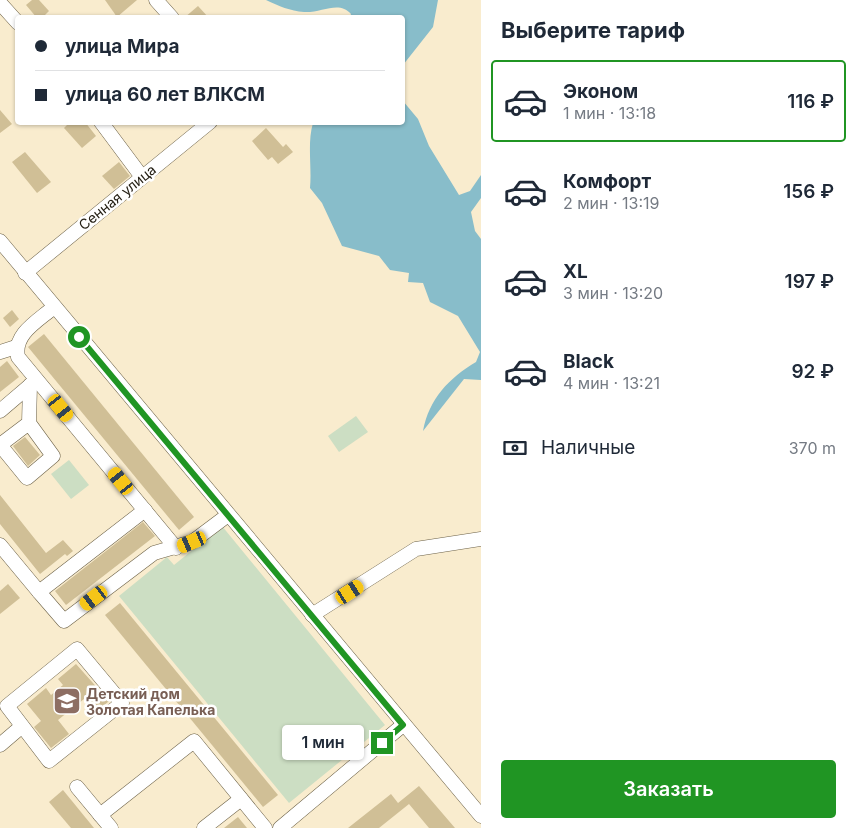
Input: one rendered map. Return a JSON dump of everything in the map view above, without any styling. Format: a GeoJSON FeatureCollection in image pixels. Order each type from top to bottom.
{"type":"FeatureCollection","features":[{"type":"Feature","properties":{"kind":"street"},"geometry":{"type":"LineString","coordinates":[[156,0],[169,15]]}},
{"type":"Feature","properties":{"kind":"street"},"geometry":{"type":"LineString","coordinates":[[0,3],[15,20]]}},
{"type":"Feature","properties":{"kind":"street"},"geometry":{"type":"LineString","coordinates":[[104,125],[142,176]]}},
{"type":"Feature","properties":{"kind":"street","name":"Сенная улица"},"geometry":{"type":"LineString","coordinates":[[25,273],[206,125]]}},
{"type":"Feature","properties":{"kind":"street"},"geometry":{"type":"LineString","coordinates":[[0,241],[481,816]]}},
{"type":"Feature","properties":{"kind":"street"},"geometry":{"type":"LineString","coordinates":[[8,349],[54,307]]}},
{"type":"Feature","properties":{"kind":"street"},"geometry":{"type":"LineString","coordinates":[[0,338],[8,349],[18,357],[34,382],[176,548]]}},
{"type":"Feature","properties":{"kind":"street"},"geometry":{"type":"LineString","coordinates":[[0,411],[34,382]]}},
{"type":"Feature","properties":{"kind":"street"},"geometry":{"type":"LineString","coordinates":[[29,423],[34,382]]}},
{"type":"Feature","properties":{"kind":"street"},"geometry":{"type":"LineString","coordinates":[[39,592],[145,510]]}},
{"type":"Feature","properties":{"kind":"street"},"geometry":{"type":"LineString","coordinates":[[0,544],[64,621],[154,554],[192,542],[228,515]]}},
{"type":"Feature","properties":{"kind":"street"},"geometry":{"type":"LineString","coordinates":[[312,615],[416,549],[481,539]]}},
{"type":"Feature","properties":{"kind":"street"},"geometry":{"type":"LineString","coordinates":[[77,650],[122,703],[49,761],[21,727],[7,706],[77,650]]}},
{"type":"Feature","properties":{"kind":"street"},"geometry":{"type":"LineString","coordinates":[[280,828],[403,725]]}},
{"type":"Feature","properties":{"kind":"street"},"geometry":{"type":"LineString","coordinates":[[0,745],[21,727]]}},
{"type":"Feature","properties":{"kind":"street"},"geometry":{"type":"LineString","coordinates":[[100,815],[194,741],[264,828]]}},
{"type":"Feature","properties":{"kind":"street"},"geometry":{"type":"LineString","coordinates":[[77,787],[111,828]]}},
{"type":"Feature","properties":{"kind":"street"},"geometry":{"type":"LineString","coordinates":[[204,828],[241,799]]}},
{"type":"Feature","properties":{"kind":"green space"},"geometry":{"type":"Polygon","coordinates":[[[356,416],[368,432],[339,452],[328,436],[356,416]]]}},
{"type":"Feature","properties":{"kind":"green space"},"geometry":{"type":"Polygon","coordinates":[[[69,460],[89,485],[71,499],[51,474],[69,460]]]}},
{"type":"Feature","properties":{"kind":"green space"},"geometry":{"type":"Polygon","coordinates":[[[222,526],[385,725],[289,803],[119,596],[167,557],[174,565],[222,526]]]}},
{"type":"Feature","properties":{"kind":"water"},"geometry":{"type":"Polygon","coordinates":[[[266,0],[438,0],[433,27],[405,62],[405,15],[351,15],[346,10],[336,7],[311,12],[285,8],[266,0]]]}},
{"type":"Feature","properties":{"kind":"water"},"geometry":{"type":"Polygon","coordinates":[[[405,103],[418,119],[429,146],[459,195],[470,191],[481,175],[481,198],[471,212],[475,231],[481,239],[481,380],[464,379],[423,431],[435,399],[449,382],[476,362],[480,352],[458,316],[430,302],[423,283],[408,282],[409,273],[390,270],[379,256],[342,246],[322,203],[310,188],[312,125],[405,125],[405,103]]]}},
{"type":"Feature","properties":{"kind":"building"},"geometry":{"type":"Polygon","coordinates":[[[32,0],[39,0],[49,11],[45,15],[34,15],[26,5],[32,0]]]}},
{"type":"Feature","properties":{"kind":"building"},"geometry":{"type":"Polygon","coordinates":[[[105,0],[137,0],[119,15],[116,15],[105,0]]]}},
{"type":"Feature","properties":{"kind":"building"},"geometry":{"type":"Polygon","coordinates":[[[198,6],[206,15],[188,15],[198,6]]]}},
{"type":"Feature","properties":{"kind":"building"},"geometry":{"type":"Polygon","coordinates":[[[0,110],[12,124],[0,133],[0,110]]]}},
{"type":"Feature","properties":{"kind":"building"},"geometry":{"type":"Polygon","coordinates":[[[67,125],[87,125],[96,136],[82,148],[64,128],[67,125]]]}},
{"type":"Feature","properties":{"kind":"building"},"geometry":{"type":"Polygon","coordinates":[[[266,128],[283,147],[286,144],[293,152],[278,164],[272,157],[268,160],[252,141],[266,128]]]}},
{"type":"Feature","properties":{"kind":"building"},"geometry":{"type":"Polygon","coordinates":[[[25,152],[51,182],[37,193],[12,162],[25,152]]]}},
{"type":"Feature","properties":{"kind":"building"},"geometry":{"type":"Polygon","coordinates":[[[119,162],[130,176],[114,189],[102,176],[119,162]]]}},
{"type":"Feature","properties":{"kind":"building"},"geometry":{"type":"Polygon","coordinates":[[[12,310],[19,319],[10,327],[3,318],[12,310]]]}},
{"type":"Feature","properties":{"kind":"building"},"geometry":{"type":"Polygon","coordinates":[[[44,334],[194,517],[179,530],[28,347],[44,334]]]}},
{"type":"Feature","properties":{"kind":"building"},"geometry":{"type":"Polygon","coordinates":[[[7,361],[19,377],[0,392],[0,367],[7,361]]]}},
{"type":"Feature","properties":{"kind":"building"},"geometry":{"type":"Polygon","coordinates":[[[25,437],[40,455],[28,466],[13,446],[25,437]]]}},
{"type":"Feature","properties":{"kind":"building"},"geometry":{"type":"Polygon","coordinates":[[[0,495],[46,553],[63,540],[73,551],[67,556],[65,554],[40,574],[0,524],[0,495]]]}},
{"type":"Feature","properties":{"kind":"building"},"geometry":{"type":"Polygon","coordinates":[[[143,522],[155,536],[66,605],[55,591],[143,522]]]}},
{"type":"Feature","properties":{"kind":"building"},"geometry":{"type":"Polygon","coordinates":[[[8,584],[20,598],[0,614],[0,591],[8,584]]]}},
{"type":"Feature","properties":{"kind":"building"},"geometry":{"type":"Polygon","coordinates":[[[120,603],[278,795],[263,807],[105,615],[120,603]]]}},
{"type":"Feature","properties":{"kind":"building"},"geometry":{"type":"Polygon","coordinates":[[[76,664],[109,701],[95,713],[84,699],[58,720],[69,734],[51,748],[34,727],[41,721],[27,704],[46,688],[51,695],[63,685],[58,679],[76,664]]]}},
{"type":"Feature","properties":{"kind":"building"},"geometry":{"type":"Polygon","coordinates":[[[419,786],[455,828],[429,828],[409,804],[379,828],[348,828],[391,794],[398,803],[419,786]]]}},
{"type":"Feature","properties":{"kind":"building"},"geometry":{"type":"Polygon","coordinates":[[[63,790],[94,828],[71,828],[49,802],[63,790]]]}},
{"type":"Feature","properties":{"kind":"building"},"geometry":{"type":"Polygon","coordinates":[[[238,817],[247,828],[224,828],[238,817]]]}},
{"type":"Feature","properties":{"kind":"place","name":"Детский дом Золотая Капелька"},"geometry":{"type":"Point","coordinates":[67,701]}},
{"type":"Feature","properties":{"kind":"route"},"geometry":{"type":"LineString","coordinates":[[79,337],[403,725],[382,743]]}}]}
